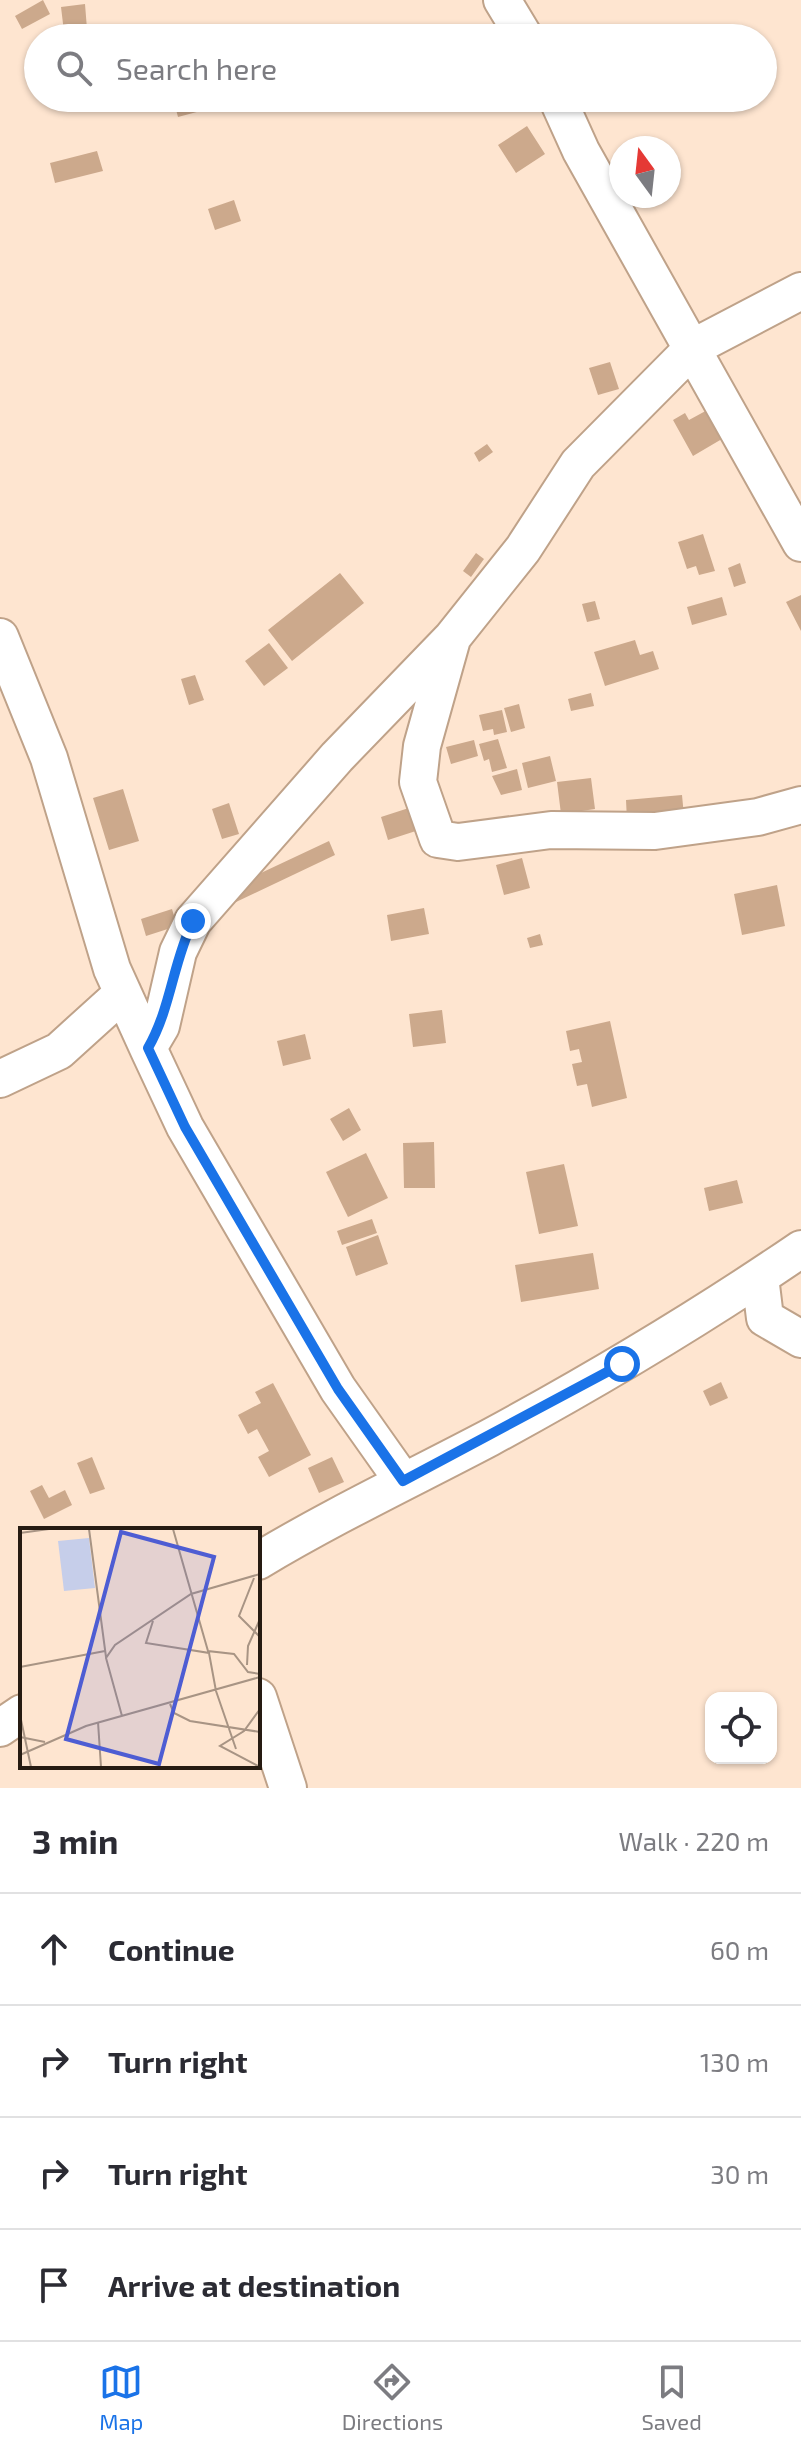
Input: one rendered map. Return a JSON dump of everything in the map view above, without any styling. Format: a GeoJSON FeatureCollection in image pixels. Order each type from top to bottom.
{"type":"FeatureCollection","features":[{"type":"Feature","properties":{"kind":"street"},"geometry":{"type":"LineString","coordinates":[[502,0],[517,24]]}},
{"type":"Feature","properties":{"kind":"street"},"geometry":{"type":"LineString","coordinates":[[563,112],[581,151],[694,347],[801,543]]}},
{"type":"Feature","properties":{"kind":"street"},"geometry":{"type":"LineString","coordinates":[[148,1048],[161,1026],[178,952],[193,921],[337,757],[452,638],[523,549],[578,464],[694,347],[801,291]]}},
{"type":"Feature","properties":{"kind":"street"},"geometry":{"type":"LineString","coordinates":[[0,637],[49,758],[112,969],[185,1127],[362,1426],[403,1481]]}},
{"type":"Feature","properties":{"kind":"street"},"geometry":{"type":"LineString","coordinates":[[452,638],[422,746],[418,782],[438,839],[458,842],[551,830],[655,831],[758,817],[801,805]]}},
{"type":"Feature","properties":{"kind":"street"},"geometry":{"type":"LineString","coordinates":[[0,1079],[59,1051],[123,993]]}},
{"type":"Feature","properties":{"kind":"street"},"geometry":{"type":"LineString","coordinates":[[260,1560],[326,1520],[622,1364],[801,1249]]}},
{"type":"Feature","properties":{"kind":"street"},"geometry":{"type":"LineString","coordinates":[[760,1277],[765,1318],[801,1339]]}},
{"type":"Feature","properties":{"kind":"street"},"geometry":{"type":"LineString","coordinates":[[260,1703],[288,1788]]}},
{"type":"Feature","properties":{"kind":"street"},"geometry":{"type":"LineString","coordinates":[[0,1728],[20,1714]]}},
{"type":"Feature","properties":{"kind":"building"},"geometry":{"type":"Polygon","coordinates":[[[43,0],[50,14],[31,24],[24,24],[22,29],[15,16],[43,0]]]}},
{"type":"Feature","properties":{"kind":"building"},"geometry":{"type":"Polygon","coordinates":[[[85,4],[87,24],[63,24],[61,7],[85,4]]]}},
{"type":"Feature","properties":{"kind":"building"},"geometry":{"type":"Polygon","coordinates":[[[177,112],[197,112],[178,117],[177,112]]]}},
{"type":"Feature","properties":{"kind":"building"},"geometry":{"type":"Polygon","coordinates":[[[527,126],[545,154],[516,173],[498,145],[527,126]]]}},
{"type":"Feature","properties":{"kind":"building"},"geometry":{"type":"Polygon","coordinates":[[[97,151],[103,171],[55,183],[50,163],[97,151]]]}},
{"type":"Feature","properties":{"kind":"building"},"geometry":{"type":"Polygon","coordinates":[[[234,200],[241,221],[215,230],[208,209],[234,200]]]}},
{"type":"Feature","properties":{"kind":"building"},"geometry":{"type":"Polygon","coordinates":[[[610,362],[619,389],[598,395],[589,368],[610,362]]]}},
{"type":"Feature","properties":{"kind":"building"},"geometry":{"type":"Polygon","coordinates":[[[711,408],[727,436],[693,456],[673,420],[685,413],[689,420],[711,408]]]}},
{"type":"Feature","properties":{"kind":"building"},"geometry":{"type":"Polygon","coordinates":[[[487,444],[493,452],[479,462],[474,453],[487,444]]]}},
{"type":"Feature","properties":{"kind":"building"},"geometry":{"type":"Polygon","coordinates":[[[703,534],[715,571],[699,575],[696,566],[687,569],[678,542],[703,534]]]}},
{"type":"Feature","properties":{"kind":"building"},"geometry":{"type":"Polygon","coordinates":[[[476,553],[484,559],[471,577],[463,571],[476,553]]]}},
{"type":"Feature","properties":{"kind":"building"},"geometry":{"type":"Polygon","coordinates":[[[740,563],[746,583],[734,587],[728,568],[740,563]]]}},
{"type":"Feature","properties":{"kind":"building"},"geometry":{"type":"Polygon","coordinates":[[[340,573],[364,603],[292,661],[268,630],[340,573]]]}},
{"type":"Feature","properties":{"kind":"building"},"geometry":{"type":"Polygon","coordinates":[[[801,595],[801,631],[786,602],[801,595]]]}},
{"type":"Feature","properties":{"kind":"building"},"geometry":{"type":"Polygon","coordinates":[[[722,597],[727,615],[692,625],[687,607],[722,597]]]}},
{"type":"Feature","properties":{"kind":"building"},"geometry":{"type":"Polygon","coordinates":[[[595,601],[600,619],[587,622],[582,604],[595,601]]]}},
{"type":"Feature","properties":{"kind":"building"},"geometry":{"type":"Polygon","coordinates":[[[635,640],[640,655],[653,651],[659,669],[605,686],[594,652],[635,640]]]}},
{"type":"Feature","properties":{"kind":"building"},"geometry":{"type":"Polygon","coordinates":[[[269,643],[288,668],[264,686],[245,661],[269,643]]]}},
{"type":"Feature","properties":{"kind":"building"},"geometry":{"type":"Polygon","coordinates":[[[195,675],[204,700],[189,705],[181,679],[195,675]]]}},
{"type":"Feature","properties":{"kind":"building"},"geometry":{"type":"Polygon","coordinates":[[[591,693],[594,706],[571,711],[568,699],[591,693]]]}},
{"type":"Feature","properties":{"kind":"building"},"geometry":{"type":"Polygon","coordinates":[[[519,704],[525,728],[511,732],[504,708],[519,704]]]}},
{"type":"Feature","properties":{"kind":"building"},"geometry":{"type":"Polygon","coordinates":[[[502,710],[507,732],[494,735],[493,729],[483,731],[479,715],[502,710]]]}},
{"type":"Feature","properties":{"kind":"building"},"geometry":{"type":"Polygon","coordinates":[[[498,739],[507,768],[492,772],[489,759],[484,761],[479,744],[498,739]]]}},
{"type":"Feature","properties":{"kind":"building"},"geometry":{"type":"Polygon","coordinates":[[[474,740],[478,756],[451,764],[446,747],[474,740]]]}},
{"type":"Feature","properties":{"kind":"building"},"geometry":{"type":"Polygon","coordinates":[[[550,756],[556,781],[528,788],[522,763],[550,756]]]}},
{"type":"Feature","properties":{"kind":"building"},"geometry":{"type":"Polygon","coordinates":[[[517,769],[522,790],[501,795],[492,776],[517,769]]]}},
{"type":"Feature","properties":{"kind":"building"},"geometry":{"type":"Polygon","coordinates":[[[591,778],[595,809],[561,814],[557,782],[591,778]]]}},
{"type":"Feature","properties":{"kind":"building"},"geometry":{"type":"Polygon","coordinates":[[[123,789],[139,841],[109,850],[93,798],[123,789]]]}},
{"type":"Feature","properties":{"kind":"building"},"geometry":{"type":"Polygon","coordinates":[[[682,795],[684,816],[627,821],[626,800],[682,795]]]}},
{"type":"Feature","properties":{"kind":"building"},"geometry":{"type":"Polygon","coordinates":[[[229,803],[239,834],[222,839],[212,809],[229,803]]]}},
{"type":"Feature","properties":{"kind":"building"},"geometry":{"type":"Polygon","coordinates":[[[415,806],[422,829],[388,840],[381,817],[415,806]]]}},
{"type":"Feature","properties":{"kind":"building"},"geometry":{"type":"Polygon","coordinates":[[[329,841],[335,855],[236,902],[229,888],[329,841]]]}},
{"type":"Feature","properties":{"kind":"building"},"geometry":{"type":"Polygon","coordinates":[[[522,858],[530,888],[504,895],[496,865],[522,858]]]}},
{"type":"Feature","properties":{"kind":"building"},"geometry":{"type":"Polygon","coordinates":[[[777,885],[785,926],[742,935],[734,894],[777,885]]]}},
{"type":"Feature","properties":{"kind":"building"},"geometry":{"type":"Polygon","coordinates":[[[424,908],[429,934],[391,941],[387,915],[424,908]]]}},
{"type":"Feature","properties":{"kind":"building"},"geometry":{"type":"Polygon","coordinates":[[[172,909],[177,926],[146,936],[141,919],[172,909]]]}},
{"type":"Feature","properties":{"kind":"building"},"geometry":{"type":"Polygon","coordinates":[[[540,934],[543,945],[530,948],[527,938],[540,934]]]}},
{"type":"Feature","properties":{"kind":"building"},"geometry":{"type":"Polygon","coordinates":[[[442,1010],[446,1043],[413,1047],[409,1014],[442,1010]]]}},
{"type":"Feature","properties":{"kind":"building"},"geometry":{"type":"Polygon","coordinates":[[[610,1021],[627,1098],[592,1107],[587,1084],[577,1086],[572,1064],[582,1062],[579,1049],[570,1051],[566,1031],[610,1021]]]}},
{"type":"Feature","properties":{"kind":"building"},"geometry":{"type":"Polygon","coordinates":[[[305,1034],[311,1059],[283,1066],[277,1041],[305,1034]]]}},
{"type":"Feature","properties":{"kind":"building"},"geometry":{"type":"Polygon","coordinates":[[[349,1108],[361,1130],[343,1141],[330,1119],[349,1108]]]}},
{"type":"Feature","properties":{"kind":"building"},"geometry":{"type":"Polygon","coordinates":[[[434,1142],[435,1188],[404,1188],[403,1143],[434,1142]]]}},
{"type":"Feature","properties":{"kind":"building"},"geometry":{"type":"Polygon","coordinates":[[[366,1153],[388,1198],[348,1217],[326,1172],[366,1153]]]}},
{"type":"Feature","properties":{"kind":"building"},"geometry":{"type":"Polygon","coordinates":[[[564,1164],[578,1226],[539,1234],[526,1172],[564,1164]]]}},
{"type":"Feature","properties":{"kind":"building"},"geometry":{"type":"Polygon","coordinates":[[[737,1180],[743,1203],[709,1211],[704,1188],[737,1180]]]}},
{"type":"Feature","properties":{"kind":"building"},"geometry":{"type":"Polygon","coordinates":[[[372,1219],[377,1233],[342,1245],[337,1231],[372,1219]]]}},
{"type":"Feature","properties":{"kind":"building"},"geometry":{"type":"Polygon","coordinates":[[[378,1235],[388,1264],[356,1276],[346,1247],[378,1235]]]}},
{"type":"Feature","properties":{"kind":"building"},"geometry":{"type":"Polygon","coordinates":[[[593,1253],[599,1289],[521,1302],[515,1265],[593,1253]]]}},
{"type":"Feature","properties":{"kind":"building"},"geometry":{"type":"Polygon","coordinates":[[[721,1382],[728,1398],[710,1406],[703,1391],[721,1382]]]}},
{"type":"Feature","properties":{"kind":"building"},"geometry":{"type":"Polygon","coordinates":[[[273,1383],[311,1455],[269,1477],[258,1457],[269,1451],[257,1429],[248,1434],[238,1415],[261,1403],[255,1392],[273,1383]]]}},
{"type":"Feature","properties":{"kind":"building"},"geometry":{"type":"Polygon","coordinates":[[[92,1457],[105,1489],[90,1494],[77,1463],[92,1457]]]}},
{"type":"Feature","properties":{"kind":"building"},"geometry":{"type":"Polygon","coordinates":[[[332,1457],[344,1482],[319,1493],[308,1468],[332,1457]]]}},
{"type":"Feature","properties":{"kind":"building"},"geometry":{"type":"Polygon","coordinates":[[[42,1485],[49,1498],[65,1490],[72,1505],[44,1519],[30,1491],[42,1485]]]}},
{"type":"Feature","properties":{"kind":"route"},"geometry":{"type":"LineString","coordinates":[[193,921],[178,952],[161,1026],[148,1048],[185,1127],[338,1389],[403,1481],[622,1364]]}}]}
